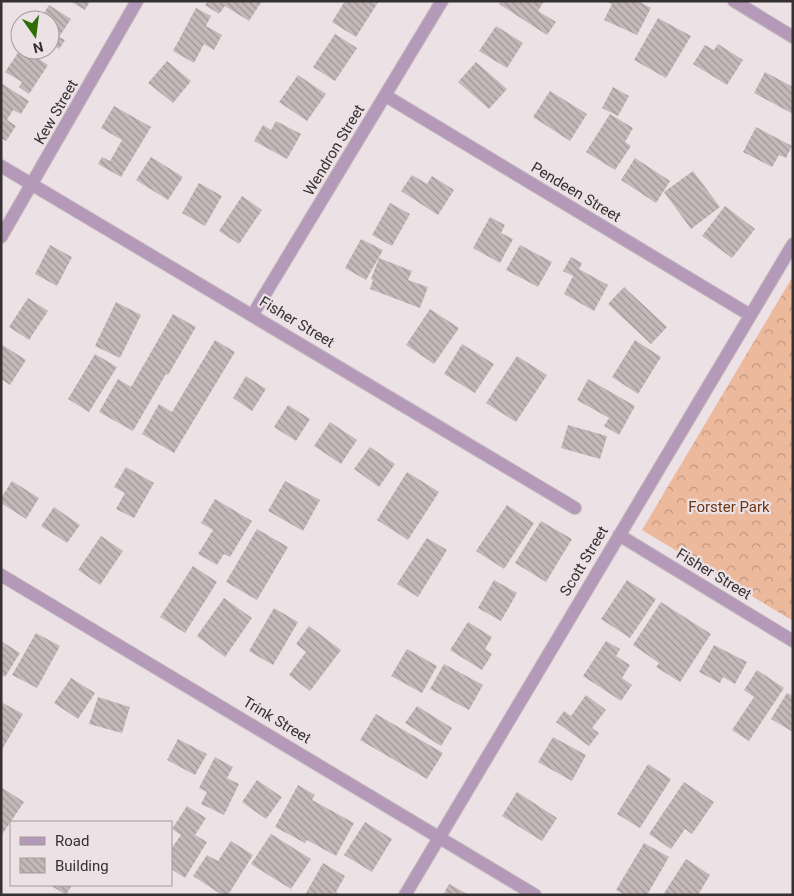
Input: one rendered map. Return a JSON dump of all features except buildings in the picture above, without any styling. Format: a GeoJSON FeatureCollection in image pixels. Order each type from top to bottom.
{"type":"FeatureCollection","features":[{"type":"Feature","properties":{"kind":"street","name":"Kew Street"},"geometry":{"type":"LineString","coordinates":[[1,237],[137,1]]}},
{"type":"Feature","properties":{"kind":"street","name":"Wendron Street"},"geometry":{"type":"LineString","coordinates":[[253,314],[442,1]]}},
{"type":"Feature","properties":{"kind":"street"},"geometry":{"type":"LineString","coordinates":[[734,1],[793,37]]}},
{"type":"Feature","properties":{"kind":"street","name":"Pendeen Street"},"geometry":{"type":"LineString","coordinates":[[386,96],[750,315]]}},
{"type":"Feature","properties":{"kind":"street","name":"Fisher Street"},"geometry":{"type":"LineString","coordinates":[[1,166],[253,314],[575,508]]}},
{"type":"Feature","properties":{"kind":"street","name":"Scott Street"},"geometry":{"type":"LineString","coordinates":[[404,895],[793,244]]}},
{"type":"Feature","properties":{"kind":"street","name":"Fisher Street"},"geometry":{"type":"LineString","coordinates":[[618,535],[793,641]]}},
{"type":"Feature","properties":{"kind":"street","name":"Trink Street"},"geometry":{"type":"LineString","coordinates":[[1,575],[535,895]]}},
{"type":"Feature","properties":{"kind":"green space","name":"Forster Park"},"geometry":{"type":"Polygon","coordinates":[[[793,276],[793,621],[642,530],[793,276]]]}}]}
